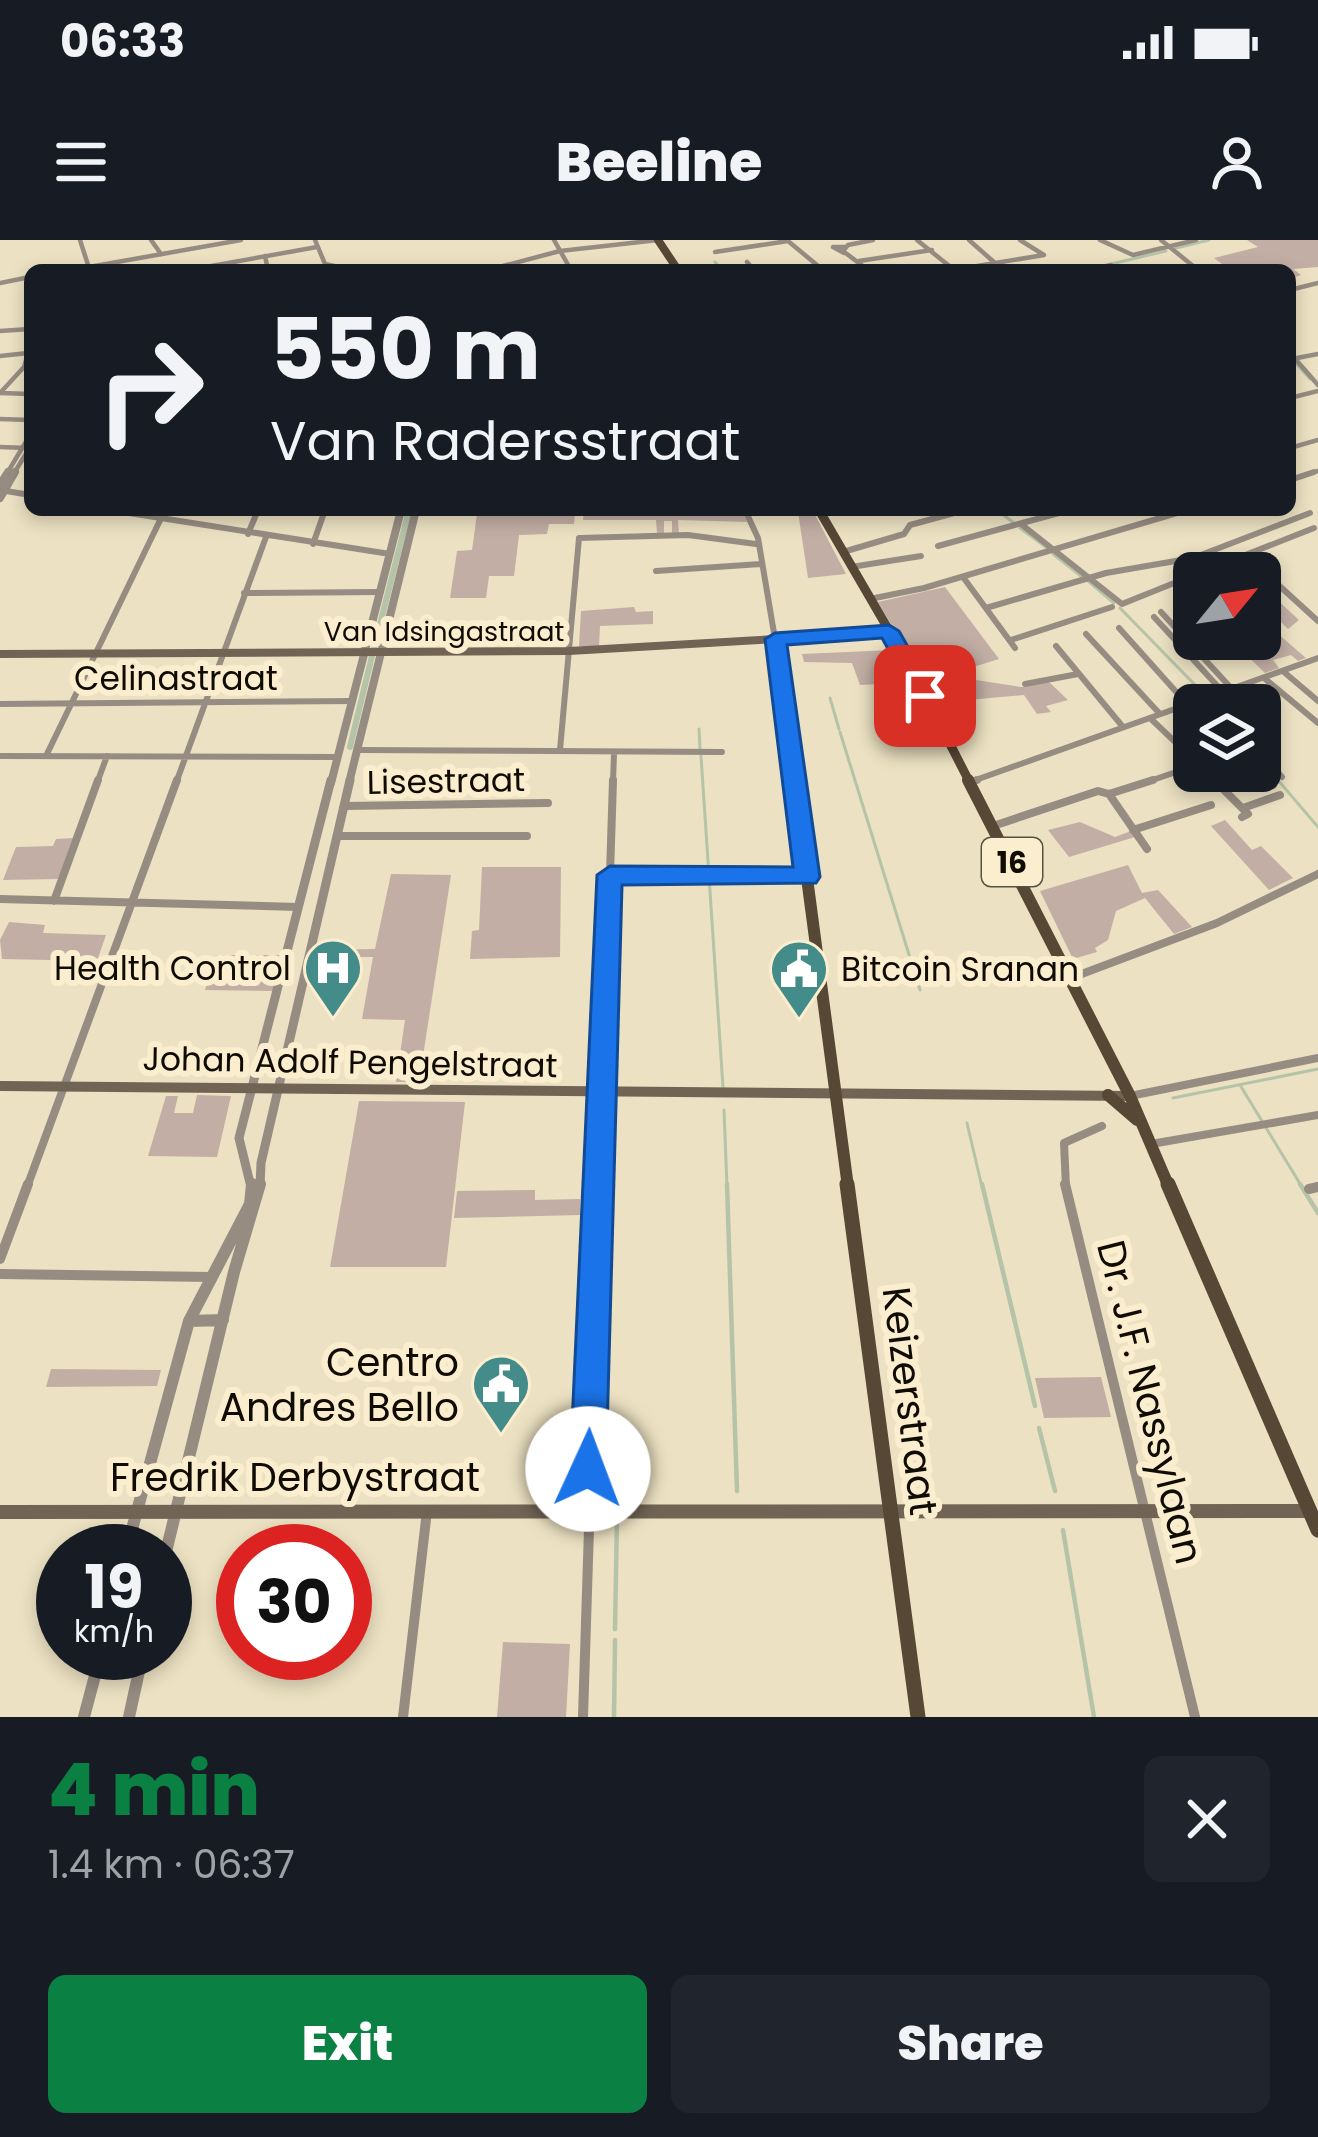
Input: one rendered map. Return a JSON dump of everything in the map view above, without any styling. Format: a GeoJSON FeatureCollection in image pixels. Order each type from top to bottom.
{"type":"FeatureCollection","features":[{"type":"Feature","properties":{"kind":"main road","name":"16"},"geometry":{"type":"LineString","coordinates":[[823,516],[970,782],[1130,1096],[1318,1530]]}},
{"type":"Feature","properties":{"kind":"main road"},"geometry":{"type":"LineString","coordinates":[[867,633],[879,625],[879,615]]}},
{"type":"Feature","properties":{"kind":"main road","name":"Van Idsingastraat"},"geometry":{"type":"LineString","coordinates":[[0,654],[569,651],[889,631]]}},
{"type":"Feature","properties":{"kind":"main road","name":"Keizerstraat"},"geometry":{"type":"LineString","coordinates":[[775,639],[918,1717]]}},
{"type":"Feature","properties":{"kind":"main road","name":"Johan Adolf Pengelstraat"},"geometry":{"type":"LineString","coordinates":[[0,1086],[1130,1096]]}},
{"type":"Feature","properties":{"kind":"main road"},"geometry":{"type":"LineString","coordinates":[[1108,1095],[1149,1137]]}},
{"type":"Feature","properties":{"kind":"main road","name":"Fredrik Derbystraat"},"geometry":{"type":"LineString","coordinates":[[0,1512],[1310,1511]]}},
{"type":"Feature","properties":{"kind":"street"},"geometry":{"type":"LineString","coordinates":[[151,240],[161,254]]}},
{"type":"Feature","properties":{"kind":"street"},"geometry":{"type":"LineString","coordinates":[[113,264],[241,240]]}},
{"type":"Feature","properties":{"kind":"street"},"geometry":{"type":"LineString","coordinates":[[554,240],[568,264]]}},
{"type":"Feature","properties":{"kind":"street"},"geometry":{"type":"LineString","coordinates":[[516,264],[560,251],[658,240]]}},
{"type":"Feature","properties":{"kind":"street"},"geometry":{"type":"LineString","coordinates":[[707,240],[717,253],[790,242],[816,264]]}},
{"type":"Feature","properties":{"kind":"street"},"geometry":{"type":"LineString","coordinates":[[743,240],[749,248]]}},
{"type":"Feature","properties":{"kind":"street"},"geometry":{"type":"LineString","coordinates":[[862,264],[844,250],[873,240]]}},
{"type":"Feature","properties":{"kind":"street"},"geometry":{"type":"LineString","coordinates":[[917,240],[947,264]]}},
{"type":"Feature","properties":{"kind":"street"},"geometry":{"type":"LineString","coordinates":[[969,240],[996,264],[1044,255],[1026,241]]}},
{"type":"Feature","properties":{"kind":"street"},"geometry":{"type":"LineString","coordinates":[[1100,240],[1133,255],[1196,240]]}},
{"type":"Feature","properties":{"kind":"street"},"geometry":{"type":"LineString","coordinates":[[1162,240],[1190,264]]}},
{"type":"Feature","properties":{"kind":"street"},"geometry":{"type":"LineString","coordinates":[[230,264],[316,243]]}},
{"type":"Feature","properties":{"kind":"street"},"geometry":{"type":"LineString","coordinates":[[859,261],[932,250]]}},
{"type":"Feature","properties":{"kind":"street"},"geometry":{"type":"LineString","coordinates":[[265,256],[267,264]]}},
{"type":"Feature","properties":{"kind":"street"},"geometry":{"type":"LineString","coordinates":[[0,273],[2,282]]}},
{"type":"Feature","properties":{"kind":"street"},"geometry":{"type":"LineString","coordinates":[[1296,360],[1318,388]]}},
{"type":"Feature","properties":{"kind":"street"},"geometry":{"type":"LineString","coordinates":[[0,393],[24,367]]}},
{"type":"Feature","properties":{"kind":"street"},"geometry":{"type":"LineString","coordinates":[[1,491],[24,453]]}},
{"type":"Feature","properties":{"kind":"street"},"geometry":{"type":"LineString","coordinates":[[986,608],[1089,577],[1193,558],[1310,513]]}},
{"type":"Feature","properties":{"kind":"street"},"geometry":{"type":"LineString","coordinates":[[138,516],[390,554]]}},
{"type":"Feature","properties":{"kind":"street"},"geometry":{"type":"LineString","coordinates":[[46,756],[160,516]]}},
{"type":"Feature","properties":{"kind":"street"},"geometry":{"type":"LineString","coordinates":[[248,534],[256,516]]}},
{"type":"Feature","properties":{"kind":"street"},"geometry":{"type":"LineString","coordinates":[[313,544],[323,516]]}},
{"type":"Feature","properties":{"kind":"street"},"geometry":{"type":"LineString","coordinates":[[173,1524],[250,1204],[252,1178],[239,1138],[400,516]]}},
{"type":"Feature","properties":{"kind":"street"},"geometry":{"type":"LineString","coordinates":[[134,1524],[189,1321],[260,1196],[261,1163],[299,989],[415,516]]}},
{"type":"Feature","properties":{"kind":"street"},"geometry":{"type":"LineString","coordinates":[[748,516],[775,639]]}},
{"type":"Feature","properties":{"kind":"street"},"geometry":{"type":"LineString","coordinates":[[843,551],[947,516]]}},
{"type":"Feature","properties":{"kind":"street"},"geometry":{"type":"LineString","coordinates":[[938,546],[1049,516]]}},
{"type":"Feature","properties":{"kind":"street"},"geometry":{"type":"LineString","coordinates":[[870,599],[963,578],[1167,516]]}},
{"type":"Feature","properties":{"kind":"street"},"geometry":{"type":"LineString","coordinates":[[1021,524],[1122,604],[1173,584]]}},
{"type":"Feature","properties":{"kind":"street"},"geometry":{"type":"LineString","coordinates":[[1253,552],[1314,528]]}},
{"type":"Feature","properties":{"kind":"street"},"geometry":{"type":"LineString","coordinates":[[560,750],[579,538],[688,535],[756,544]]}},
{"type":"Feature","properties":{"kind":"street"},"geometry":{"type":"LineString","coordinates":[[0,1259],[266,537]]}},
{"type":"Feature","properties":{"kind":"street"},"geometry":{"type":"LineString","coordinates":[[851,567],[921,556]]}},
{"type":"Feature","properties":{"kind":"street"},"geometry":{"type":"LineString","coordinates":[[656,571],[761,564]]}},
{"type":"Feature","properties":{"kind":"street"},"geometry":{"type":"LineString","coordinates":[[963,578],[1013,644],[1112,607]]}},
{"type":"Feature","properties":{"kind":"street"},"geometry":{"type":"LineString","coordinates":[[1281,587],[1318,621]]}},
{"type":"Feature","properties":{"kind":"street"},"geometry":{"type":"LineString","coordinates":[[244,593],[380,592]]}},
{"type":"Feature","properties":{"kind":"street"},"geometry":{"type":"LineString","coordinates":[[1157,615],[1221,684]]}},
{"type":"Feature","properties":{"kind":"street"},"geometry":{"type":"LineString","coordinates":[[1119,628],[1173,688]]}},
{"type":"Feature","properties":{"kind":"street"},"geometry":{"type":"LineString","coordinates":[[1086,634],[1160,714]]}},
{"type":"Feature","properties":{"kind":"street"},"geometry":{"type":"LineString","coordinates":[[1056,646],[1124,728]]}},
{"type":"Feature","properties":{"kind":"street"},"geometry":{"type":"LineString","coordinates":[[1247,684],[1318,658]]}},
{"type":"Feature","properties":{"kind":"street"},"geometry":{"type":"LineString","coordinates":[[1308,662],[1318,670]]}},
{"type":"Feature","properties":{"kind":"street"},"geometry":{"type":"LineString","coordinates":[[1283,670],[1318,700]]}},
{"type":"Feature","properties":{"kind":"street"},"geometry":{"type":"LineString","coordinates":[[1025,684],[1078,674]]}},
{"type":"Feature","properties":{"kind":"street"},"geometry":{"type":"LineString","coordinates":[[1264,678],[1318,724]]}},
{"type":"Feature","properties":{"kind":"street","name":"Celinastraat"},"geometry":{"type":"LineString","coordinates":[[0,704],[353,701]]}},
{"type":"Feature","properties":{"kind":"street"},"geometry":{"type":"LineString","coordinates":[[970,782],[1173,709]]}},
{"type":"Feature","properties":{"kind":"street"},"geometry":{"type":"LineString","coordinates":[[1150,718],[1173,740]]}},
{"type":"Feature","properties":{"kind":"street"},"geometry":{"type":"LineString","coordinates":[[358,750],[722,752]]}},
{"type":"Feature","properties":{"kind":"street"},"geometry":{"type":"LineString","coordinates":[[583,1717],[614,754]]}},
{"type":"Feature","properties":{"kind":"street"},"geometry":{"type":"LineString","coordinates":[[0,755],[337,757]]}},
{"type":"Feature","properties":{"kind":"street"},"geometry":{"type":"LineString","coordinates":[[54,902],[107,756]]}},
{"type":"Feature","properties":{"kind":"street"},"geometry":{"type":"LineString","coordinates":[[993,826],[1098,791],[1109,794],[1173,773]]}},
{"type":"Feature","properties":{"kind":"street"},"geometry":{"type":"LineString","coordinates":[[328,792],[347,797]]}},
{"type":"Feature","properties":{"kind":"street"},"geometry":{"type":"LineString","coordinates":[[1224,792],[1242,813],[1280,795]]}},
{"type":"Feature","properties":{"kind":"street"},"geometry":{"type":"LineString","coordinates":[[1109,794],[1147,849]]}},
{"type":"Feature","properties":{"kind":"street","name":"Lisestraat"},"geometry":{"type":"LineString","coordinates":[[347,797],[548,803]]}},
{"type":"Feature","properties":{"kind":"street"},"geometry":{"type":"LineString","coordinates":[[1133,830],[1211,805]]}},
{"type":"Feature","properties":{"kind":"street"},"geometry":{"type":"LineString","coordinates":[[337,836],[527,836]]}},
{"type":"Feature","properties":{"kind":"street"},"geometry":{"type":"LineString","coordinates":[[1071,978],[1216,923],[1318,874]]}},
{"type":"Feature","properties":{"kind":"street"},"geometry":{"type":"LineString","coordinates":[[610,875],[807,877]]}},
{"type":"Feature","properties":{"kind":"street"},"geometry":{"type":"LineString","coordinates":[[0,899],[298,907]]}},
{"type":"Feature","properties":{"kind":"street"},"geometry":{"type":"LineString","coordinates":[[274,1001],[284,1001],[299,989]]}},
{"type":"Feature","properties":{"kind":"street"},"geometry":{"type":"LineString","coordinates":[[1130,1096],[1318,1058]]}},
{"type":"Feature","properties":{"kind":"street"},"geometry":{"type":"LineString","coordinates":[[1149,1137],[1318,1115]]}},
{"type":"Feature","properties":{"kind":"street","name":"Dr. J.F. Nassylaan"},"geometry":{"type":"LineString","coordinates":[[1102,1126],[1064,1143],[1062,1167],[1195,1717]]}},
{"type":"Feature","properties":{"kind":"street"},"geometry":{"type":"LineString","coordinates":[[0,1274],[212,1276]]}},
{"type":"Feature","properties":{"kind":"street"},"geometry":{"type":"LineString","coordinates":[[189,1321],[224,1320]]}},
{"type":"Feature","properties":{"kind":"street"},"geometry":{"type":"LineString","coordinates":[[403,1717],[427,1509]]}},
{"type":"Feature","properties":{"kind":"street"},"geometry":{"type":"LineString","coordinates":[[84,1717],[93,1680]]}},
{"type":"Feature","properties":{"kind":"street"},"geometry":{"type":"LineString","coordinates":[[128,1717],[137,1680]]}},
{"type":"Feature","properties":{"kind":"shaded area"},"geometry":{"type":"Polygon","coordinates":[[[1247,240],[1318,240],[1318,267],[1222,264],[1214,258],[1258,247],[1247,240]]]}},
{"type":"Feature","properties":{"kind":"shaded area"},"geometry":{"type":"Polygon","coordinates":[[[477,516],[575,516],[574,524],[549,524],[547,534],[519,535],[514,576],[489,576],[486,598],[450,598],[457,551],[472,550],[477,516]]]}},
{"type":"Feature","properties":{"kind":"shaded area"},"geometry":{"type":"Polygon","coordinates":[[[583,516],[744,516],[747,522],[678,520],[679,535],[672,535],[672,521],[664,521],[664,534],[657,534],[656,520],[583,520],[583,516]]]}},
{"type":"Feature","properties":{"kind":"shaded area"},"geometry":{"type":"Polygon","coordinates":[[[799,516],[816,516],[846,574],[808,578],[799,516]]]}},
{"type":"Feature","properties":{"kind":"shaded area"},"geometry":{"type":"Polygon","coordinates":[[[945,587],[999,659],[925,682],[920,673],[929,672],[927,666],[916,667],[878,602],[945,587]]]}},
{"type":"Feature","properties":{"kind":"shaded area"},"geometry":{"type":"Polygon","coordinates":[[[1281,603],[1299,620],[1288,629],[1281,622],[1281,603]]]}},
{"type":"Feature","properties":{"kind":"shaded area"},"geometry":{"type":"Polygon","coordinates":[[[634,607],[636,612],[653,611],[653,624],[600,626],[599,646],[579,646],[581,611],[634,607]]]}},
{"type":"Feature","properties":{"kind":"shaded area"},"geometry":{"type":"Polygon","coordinates":[[[1281,636],[1306,658],[1298,661],[1291,655],[1281,658],[1281,636]]]}},
{"type":"Feature","properties":{"kind":"shaded area"},"geometry":{"type":"Polygon","coordinates":[[[893,650],[898,660],[881,661],[887,673],[877,674],[880,684],[860,685],[852,663],[804,662],[802,654],[893,650]]]}},
{"type":"Feature","properties":{"kind":"shaded area"},"geometry":{"type":"Polygon","coordinates":[[[1252,660],[1273,660],[1279,668],[1265,673],[1252,660]]]}},
{"type":"Feature","properties":{"kind":"shaded area"},"geometry":{"type":"Polygon","coordinates":[[[976,680],[1021,687],[1049,682],[1068,700],[1046,706],[1051,712],[1037,714],[1024,695],[956,701],[950,692],[976,680]]]}},
{"type":"Feature","properties":{"kind":"shaded area"},"geometry":{"type":"Polygon","coordinates":[[[1225,820],[1252,850],[1261,846],[1293,878],[1269,890],[1211,826],[1225,820]]]}},
{"type":"Feature","properties":{"kind":"shaded area"},"geometry":{"type":"Polygon","coordinates":[[[1080,822],[1115,837],[1131,831],[1135,837],[1069,857],[1048,830],[1080,822]]]}},
{"type":"Feature","properties":{"kind":"shaded area"},"geometry":{"type":"Polygon","coordinates":[[[73,838],[58,879],[3,880],[16,847],[53,846],[56,839],[73,838]]]}},
{"type":"Feature","properties":{"kind":"shaded area"},"geometry":{"type":"Polygon","coordinates":[[[1128,865],[1142,893],[1158,890],[1192,927],[1174,934],[1145,898],[1116,911],[1108,940],[1095,948],[1097,952],[1073,959],[1040,891],[1128,865]]]}},
{"type":"Feature","properties":{"kind":"shaded area"},"geometry":{"type":"Polygon","coordinates":[[[482,867],[561,867],[560,957],[470,959],[472,931],[479,930],[482,867]]]}},
{"type":"Feature","properties":{"kind":"shaded area"},"geometry":{"type":"Polygon","coordinates":[[[391,874],[451,875],[419,1082],[396,1082],[405,1020],[362,1019],[373,957],[317,957],[319,950],[375,949],[391,874]]]}},
{"type":"Feature","properties":{"kind":"shaded area"},"geometry":{"type":"Polygon","coordinates":[[[9,922],[45,925],[43,933],[106,935],[97,961],[2,959],[0,940],[9,922]]]}},
{"type":"Feature","properties":{"kind":"shaded area"},"geometry":{"type":"Polygon","coordinates":[[[216,955],[282,955],[273,991],[205,990],[216,955]]]}},
{"type":"Feature","properties":{"kind":"shaded area"},"geometry":{"type":"Polygon","coordinates":[[[197,1095],[231,1096],[217,1157],[148,1156],[166,1096],[178,1096],[174,1113],[193,1113],[197,1095]]]}},
{"type":"Feature","properties":{"kind":"shaded area"},"geometry":{"type":"Polygon","coordinates":[[[359,1101],[465,1102],[446,1267],[330,1267],[359,1101]]]}},
{"type":"Feature","properties":{"kind":"shaded area"},"geometry":{"type":"Polygon","coordinates":[[[535,1190],[535,1200],[580,1199],[580,1215],[454,1218],[457,1191],[535,1190]]]}},
{"type":"Feature","properties":{"kind":"shaded area"},"geometry":{"type":"Polygon","coordinates":[[[51,1369],[161,1370],[157,1386],[46,1387],[51,1369]]]}},
{"type":"Feature","properties":{"kind":"shaded area"},"geometry":{"type":"Polygon","coordinates":[[[1101,1377],[1111,1417],[1044,1418],[1035,1378],[1101,1377]]]}},
{"type":"Feature","properties":{"kind":"shaded area"},"geometry":{"type":"Polygon","coordinates":[[[503,1642],[570,1644],[566,1717],[497,1717],[503,1642]]]}},
{"type":"Feature","properties":{"kind":"waterway"},"geometry":{"type":"LineString","coordinates":[[1176,248],[1209,240]]}},
{"type":"Feature","properties":{"kind":"waterway"},"geometry":{"type":"LineString","coordinates":[[1111,264],[1166,251]]}},
{"type":"Feature","properties":{"kind":"waterway"},"geometry":{"type":"LineString","coordinates":[[1296,364],[1310,379]]}},
{"type":"Feature","properties":{"kind":"waterway"},"geometry":{"type":"LineString","coordinates":[[374,648],[407,516]]}},
{"type":"Feature","properties":{"kind":"waterway"},"geometry":{"type":"LineString","coordinates":[[1005,516],[1014,523]]}},
{"type":"Feature","properties":{"kind":"waterway"},"geometry":{"type":"LineString","coordinates":[[1020,528],[1047,548]]}},
{"type":"Feature","properties":{"kind":"waterway"},"geometry":{"type":"LineString","coordinates":[[1053,554],[1081,576]]}},
{"type":"Feature","properties":{"kind":"waterway"},"geometry":{"type":"LineString","coordinates":[[1088,581],[1114,603]]}},
{"type":"Feature","properties":{"kind":"waterway"},"geometry":{"type":"LineString","coordinates":[[1120,608],[1194,684]]}},
{"type":"Feature","properties":{"kind":"waterway"},"geometry":{"type":"LineString","coordinates":[[350,747],[372,656]]}},
{"type":"Feature","properties":{"kind":"waterway"},"geometry":{"type":"LineString","coordinates":[[830,698],[839,729]]}},
{"type":"Feature","properties":{"kind":"waterway"},"geometry":{"type":"LineString","coordinates":[[699,729],[700,749]]}},
{"type":"Feature","properties":{"kind":"waterway"},"geometry":{"type":"LineString","coordinates":[[840,732],[920,990]]}},
{"type":"Feature","properties":{"kind":"waterway"},"geometry":{"type":"LineString","coordinates":[[701,756],[723,1087]]}},
{"type":"Feature","properties":{"kind":"waterway"},"geometry":{"type":"LineString","coordinates":[[1281,784],[1318,827]]}},
{"type":"Feature","properties":{"kind":"waterway"},"geometry":{"type":"LineString","coordinates":[[1173,1098],[1318,1069]]}},
{"type":"Feature","properties":{"kind":"waterway"},"geometry":{"type":"LineString","coordinates":[[1240,1085],[1302,1187]]}},
{"type":"Feature","properties":{"kind":"waterway"},"geometry":{"type":"LineString","coordinates":[[724,1110],[727,1187]]}},
{"type":"Feature","properties":{"kind":"waterway"},"geometry":{"type":"LineString","coordinates":[[967,1123],[982,1187]]}},
{"type":"Feature","properties":{"kind":"waterway"},"geometry":{"type":"LineString","coordinates":[[727,1184],[737,1491]]}},
{"type":"Feature","properties":{"kind":"waterway"},"geometry":{"type":"LineString","coordinates":[[982,1184],[1035,1406]]}},
{"type":"Feature","properties":{"kind":"waterway"},"geometry":{"type":"LineString","coordinates":[[1300,1184],[1318,1213]]}},
{"type":"Feature","properties":{"kind":"waterway"},"geometry":{"type":"LineString","coordinates":[[1039,1428],[1055,1491]]}},
{"type":"Feature","properties":{"kind":"waterway"},"geometry":{"type":"LineString","coordinates":[[615,1629],[617,1518]]}},
{"type":"Feature","properties":{"kind":"waterway"},"geometry":{"type":"LineString","coordinates":[[1063,1530],[1094,1717]]}},
{"type":"Feature","properties":{"kind":"waterway"},"geometry":{"type":"LineString","coordinates":[[614,1717],[615,1640]]}},
{"type":"Feature","properties":{"kind":"place","name":"Health Control"},"geometry":{"type":"Point","coordinates":[333,1019]}},
{"type":"Feature","properties":{"kind":"place","name":"Bitcoin Sranan"},"geometry":{"type":"Point","coordinates":[799,1020]}},
{"type":"Feature","properties":{"kind":"place","name":"Centro Andres Bello"},"geometry":{"type":"Point","coordinates":[501,1435]}},
{"type":"Feature","properties":{"kind":"route"},"geometry":{"type":"LineString","coordinates":[[588,1469],[610,875],[807,877],[775,639],[889,631],[925,696]]}}]}
